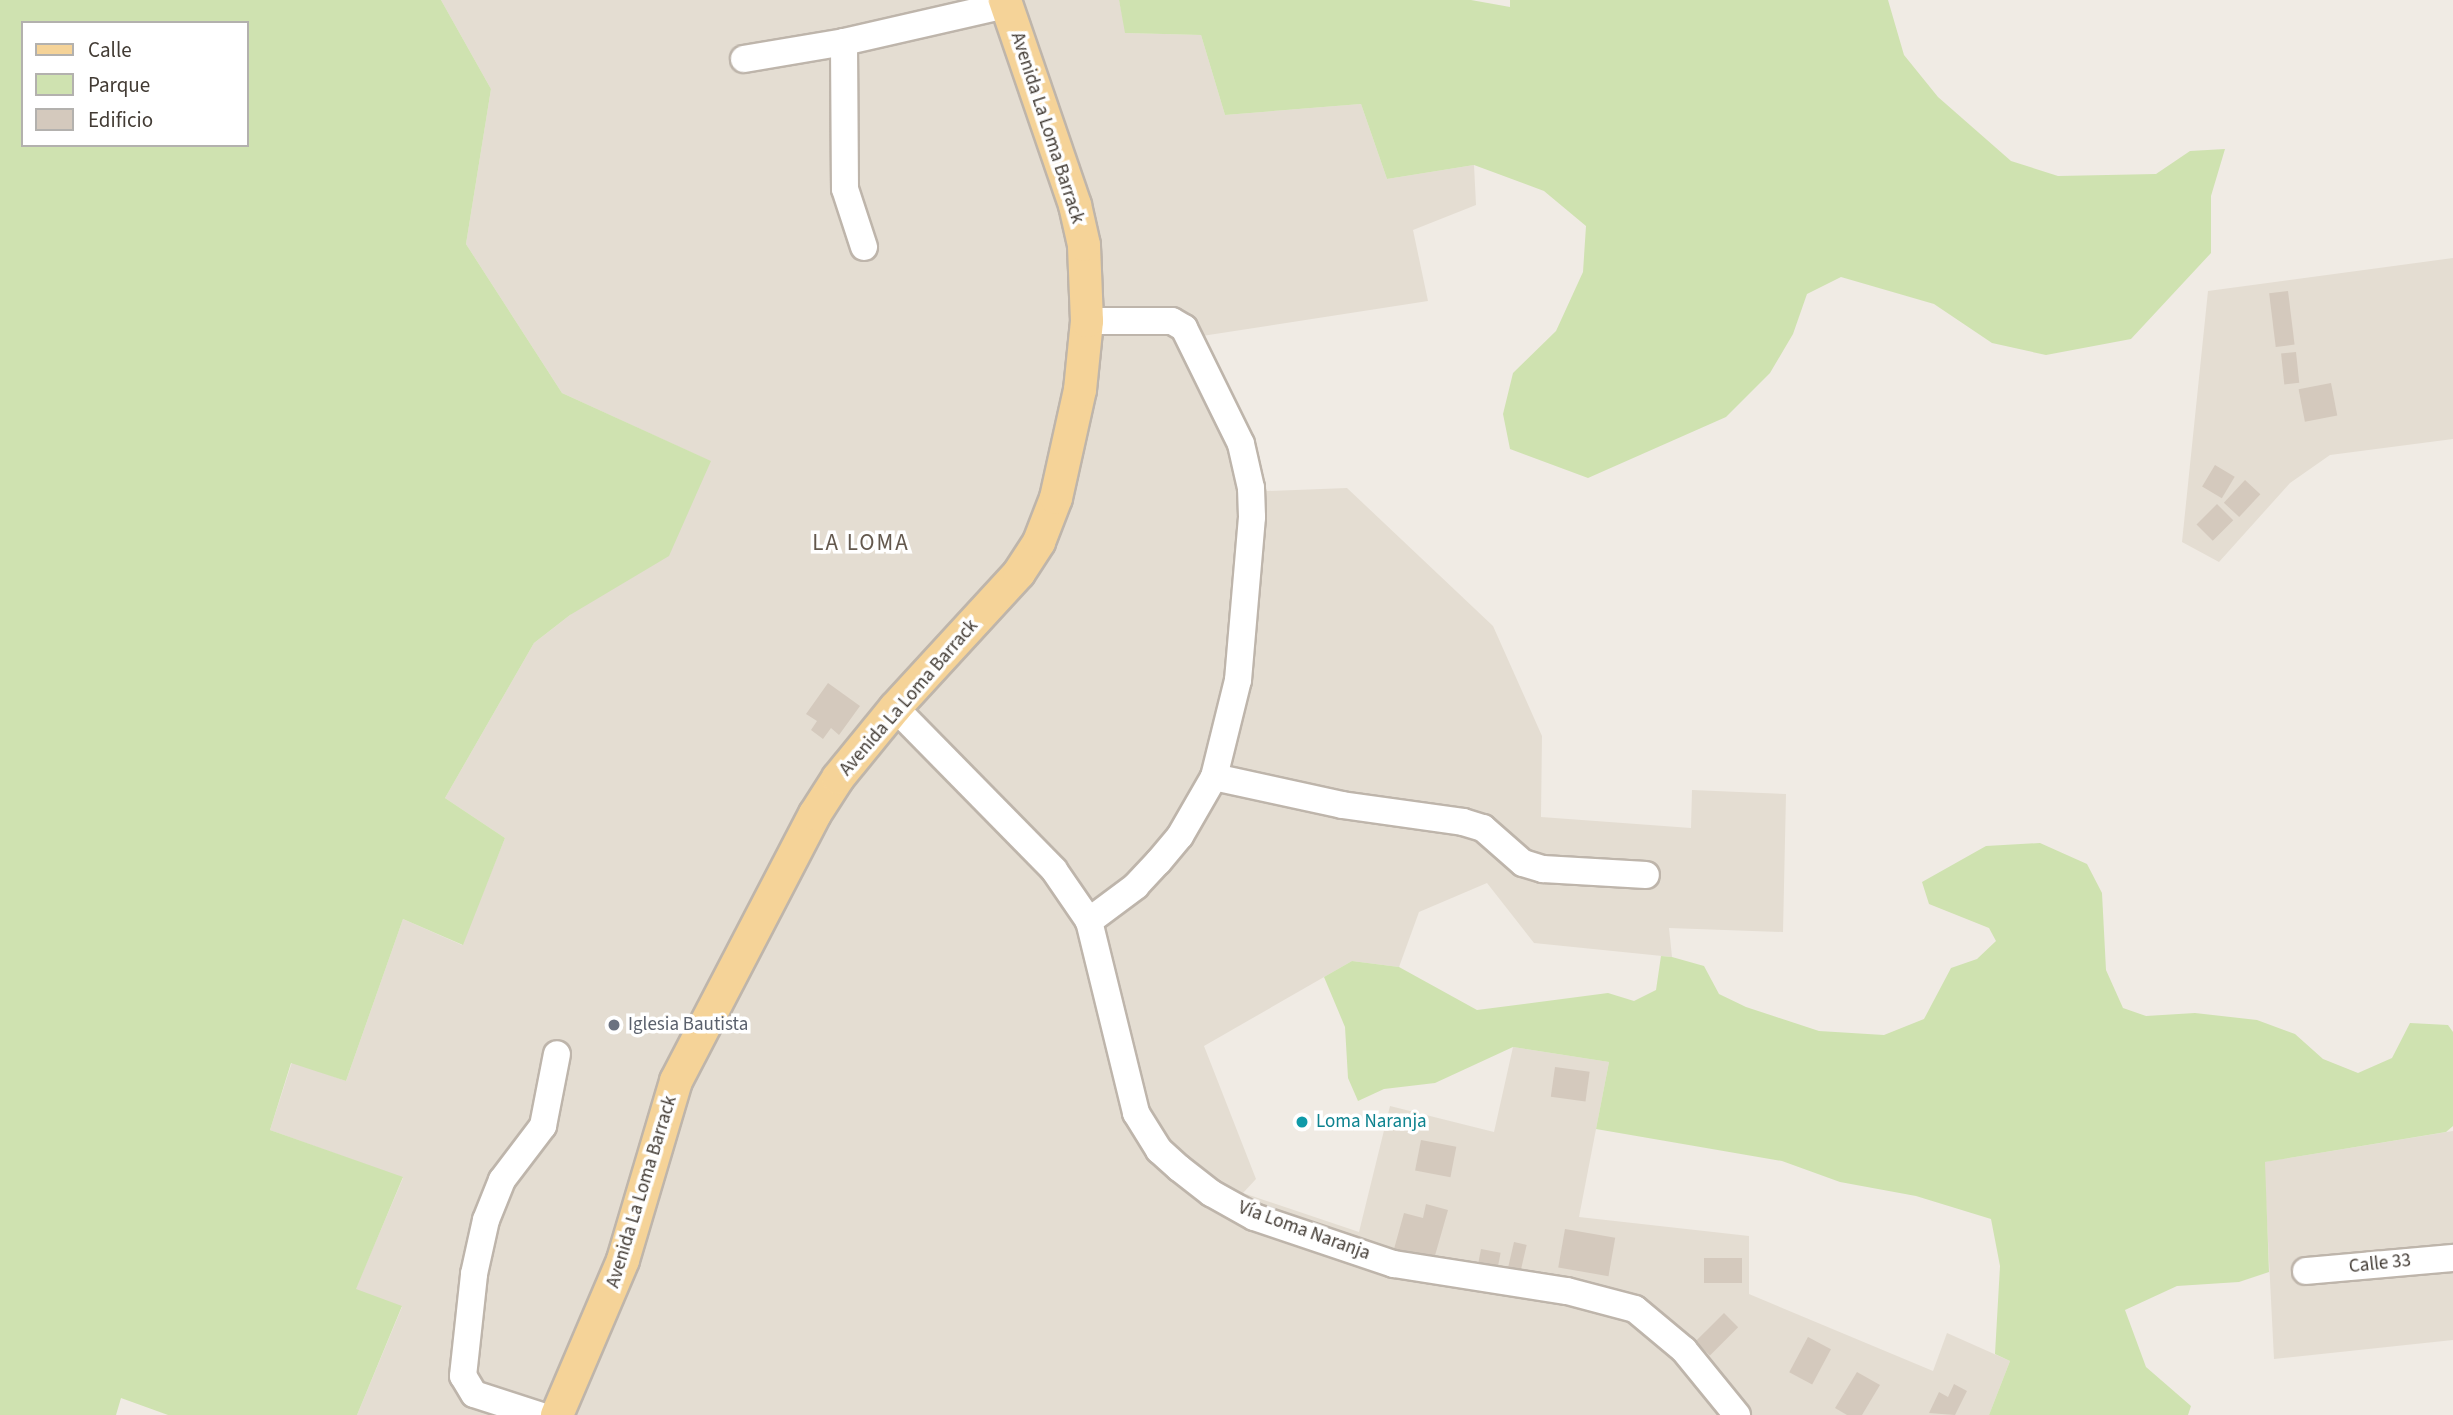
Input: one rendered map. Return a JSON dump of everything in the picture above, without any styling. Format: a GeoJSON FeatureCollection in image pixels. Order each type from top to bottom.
{"type":"FeatureCollection","features":[{"type":"Feature","properties":{"kind":"main road","name":"Avenida La Loma Barrack"},"geometry":{"type":"LineString","coordinates":[[557,1415],[619,1271],[676,1081],[815,814],[838,778],[895,708],[1019,573],[1039,542],[1056,498],[1069,446],[1087,321],[1084,245],[1075,205],[1006,2]]}},
{"type":"Feature","properties":{"kind":"street"},"geometry":{"type":"LineString","coordinates":[[744,59],[844,42],[1006,2]]}},
{"type":"Feature","properties":{"kind":"street"},"geometry":{"type":"LineString","coordinates":[[844,42],[845,189],[864,247]]}},
{"type":"Feature","properties":{"kind":"street"},"geometry":{"type":"LineString","coordinates":[[1087,321],[1171,321],[1184,328],[1248,466],[1249,583],[1238,680],[1214,777],[1180,836],[1158,862],[1136,886],[1089,921]]}},
{"type":"Feature","properties":{"kind":"street","name":"Vía Loma Naranja"},"geometry":{"type":"LineString","coordinates":[[895,708],[1054,870],[1089,921],[1100,952],[1136,1113],[1159,1150],[1211,1194],[1254,1217],[1394,1264],[1567,1291],[1635,1309],[1684,1350],[1737,1415]]}},
{"type":"Feature","properties":{"kind":"street"},"geometry":{"type":"LineString","coordinates":[[1214,777],[1342,805],[1464,822],[1483,828],[1523,863],[1543,869],[1646,875]]}},
{"type":"Feature","properties":{"kind":"street"},"geometry":{"type":"LineString","coordinates":[[539,1415],[474,1394],[463,1376],[474,1274],[486,1220],[502,1180],[543,1126],[557,1054]]}},
{"type":"Feature","properties":{"kind":"street","name":"Calle 33"},"geometry":{"type":"LineString","coordinates":[[2306,1271],[2453,1258]]}},
{"type":"Feature","properties":{"kind":"shaded area"},"geometry":{"type":"Polygon","coordinates":[[[441,0],[1119,0],[1126,33],[1201,35],[1225,115],[1361,104],[1387,179],[1474,165],[1476,205],[1413,230],[1428,301],[1202,336],[1267,491],[1347,488],[1493,626],[1542,736],[1541,817],[1691,828],[1692,790],[1786,794],[1783,932],[1669,928],[1672,957],[1534,943],[1487,883],[1419,912],[1399,967],[1352,961],[1204,1046],[1256,1179],[1243,1193],[1359,1232],[1390,1106],[1494,1132],[1513,1047],[1609,1062],[1579,1217],[1749,1236],[1749,1294],[1933,1371],[1947,1333],[2010,1361],[1989,1415],[357,1415],[402,1307],[355,1290],[403,1178],[270,1130],[292,1062],[346,1081],[403,919],[462,945],[505,838],[445,798],[534,643],[570,615],[710,461],[562,393],[466,244],[491,89],[441,0]]]}},
{"type":"Feature","properties":{"kind":"shaded area"},"geometry":{"type":"Polygon","coordinates":[[[2453,258],[2453,439],[2330,455],[2290,483],[2219,562],[2182,542],[2208,291],[2453,258]]]}},
{"type":"Feature","properties":{"kind":"shaded area"},"geometry":{"type":"Polygon","coordinates":[[[2453,1131],[2453,1340],[2274,1359],[2264,1162],[2453,1131]]]}},
{"type":"Feature","properties":{"kind":"green space"},"geometry":{"type":"Polygon","coordinates":[[[0,0],[441,0],[491,89],[466,244],[562,393],[711,461],[669,556],[570,615],[534,643],[445,798],[505,838],[463,945],[403,919],[346,1081],[291,1063],[270,1130],[403,1177],[356,1289],[402,1306],[357,1415],[168,1415],[121,1398],[116,1415],[0,1415],[0,0]]]}},
{"type":"Feature","properties":{"kind":"green space"},"geometry":{"type":"Polygon","coordinates":[[[1119,0],[1471,0],[1510,7],[1510,0],[1888,0],[1904,55],[1938,97],[2011,161],[2058,176],[2156,174],[2190,151],[2225,149],[2211,196],[2211,253],[2131,339],[2046,355],[1992,343],[1934,304],[1841,277],[1807,294],[1793,334],[1770,373],[1726,417],[1588,478],[1510,449],[1503,414],[1513,373],[1556,331],[1583,272],[1586,226],[1544,191],[1474,165],[1387,179],[1361,104],[1225,115],[1201,35],[1125,33],[1119,0]]]}},
{"type":"Feature","properties":{"kind":"green space"},"geometry":{"type":"Polygon","coordinates":[[[2040,843],[2087,864],[2102,893],[2106,970],[2123,1008],[2146,1016],[2195,1013],[2257,1020],[2295,1034],[2323,1059],[2358,1073],[2392,1058],[2410,1023],[2448,1025],[2453,1032],[2453,1126],[2446,1132],[2265,1162],[2269,1272],[2239,1282],[2177,1286],[2125,1310],[2146,1367],[2191,1406],[2188,1415],[1989,1415],[2010,1361],[1995,1354],[2000,1266],[1991,1219],[1916,1196],[1840,1182],[1782,1161],[1596,1129],[1609,1062],[1513,1047],[1435,1083],[1384,1089],[1358,1101],[1348,1078],[1345,1027],[1324,977],[1352,961],[1399,967],[1477,1010],[1608,993],[1634,1001],[1656,990],[1661,956],[1672,957],[1704,966],[1719,994],[1746,1007],[1819,1031],[1884,1035],[1924,1019],[1951,968],[1977,959],[1996,941],[1989,928],[1929,904],[1922,882],[1986,846],[2040,843]]]}},
{"type":"Feature","properties":{"kind":"building"},"geometry":{"type":"Polygon","coordinates":[[[2288,291],[2295,345],[2276,347],[2269,293],[2288,291]]]}},
{"type":"Feature","properties":{"kind":"building"},"geometry":{"type":"Polygon","coordinates":[[[2296,352],[2299,383],[2284,384],[2281,354],[2296,352]]]}},
{"type":"Feature","properties":{"kind":"building"},"geometry":{"type":"Polygon","coordinates":[[[2331,383],[2337,415],[2305,422],[2299,389],[2331,383]]]}},
{"type":"Feature","properties":{"kind":"building"},"geometry":{"type":"Polygon","coordinates":[[[2215,465],[2235,477],[2222,498],[2202,486],[2215,465]]]}},
{"type":"Feature","properties":{"kind":"building"},"geometry":{"type":"Polygon","coordinates":[[[2245,480],[2260,494],[2239,517],[2224,503],[2245,480]]]}},
{"type":"Feature","properties":{"kind":"building"},"geometry":{"type":"Polygon","coordinates":[[[2217,504],[2233,520],[2213,541],[2196,525],[2217,504]]]}},
{"type":"Feature","properties":{"kind":"building"},"geometry":{"type":"Polygon","coordinates":[[[828,683],[860,706],[839,735],[831,728],[823,739],[811,730],[817,721],[806,714],[828,683]]]}},
{"type":"Feature","properties":{"kind":"building"},"geometry":{"type":"Polygon","coordinates":[[[1555,1067],[1590,1072],[1585,1102],[1551,1097],[1555,1067]]]}},
{"type":"Feature","properties":{"kind":"building"},"geometry":{"type":"Polygon","coordinates":[[[1421,1140],[1456,1147],[1450,1177],[1415,1170],[1421,1140]]]}},
{"type":"Feature","properties":{"kind":"building"},"geometry":{"type":"Polygon","coordinates":[[[1426,1204],[1448,1210],[1434,1259],[1394,1249],[1404,1213],[1423,1218],[1426,1204]]]}},
{"type":"Feature","properties":{"kind":"building"},"geometry":{"type":"Polygon","coordinates":[[[1565,1229],[1615,1238],[1608,1276],[1558,1267],[1565,1229]]]}},
{"type":"Feature","properties":{"kind":"building"},"geometry":{"type":"Polygon","coordinates":[[[1514,1242],[1527,1245],[1520,1272],[1508,1269],[1514,1242]]]}},
{"type":"Feature","properties":{"kind":"building"},"geometry":{"type":"Polygon","coordinates":[[[1481,1249],[1501,1253],[1497,1270],[1478,1266],[1481,1249]]]}},
{"type":"Feature","properties":{"kind":"building"},"geometry":{"type":"Polygon","coordinates":[[[1704,1258],[1742,1258],[1742,1283],[1704,1283],[1704,1258]]]}},
{"type":"Feature","properties":{"kind":"building"},"geometry":{"type":"Polygon","coordinates":[[[1724,1313],[1738,1327],[1710,1355],[1696,1341],[1724,1313]]]}},
{"type":"Feature","properties":{"kind":"building"},"geometry":{"type":"Polygon","coordinates":[[[1808,1337],[1831,1349],[1812,1385],[1789,1372],[1808,1337]]]}},
{"type":"Feature","properties":{"kind":"building"},"geometry":{"type":"Polygon","coordinates":[[[1857,1372],[1880,1385],[1862,1415],[1847,1415],[1835,1408],[1857,1372]]]}},
{"type":"Feature","properties":{"kind":"building"},"geometry":{"type":"Polygon","coordinates":[[[1954,1384],[1967,1391],[1955,1415],[1929,1413],[1939,1392],[1948,1397],[1954,1384]]]}},
{"type":"Feature","properties":{"kind":"place","name":"Iglesia Bautista"},"geometry":{"type":"Point","coordinates":[614,1025]}},
{"type":"Feature","properties":{"kind":"place","name":"Loma Naranja"},"geometry":{"type":"Point","coordinates":[1302,1122]}},
{"type":"Feature","properties":{"kind":"district","name":"LA LOMA"},"geometry":{"type":"Point","coordinates":[861,543]}}]}
